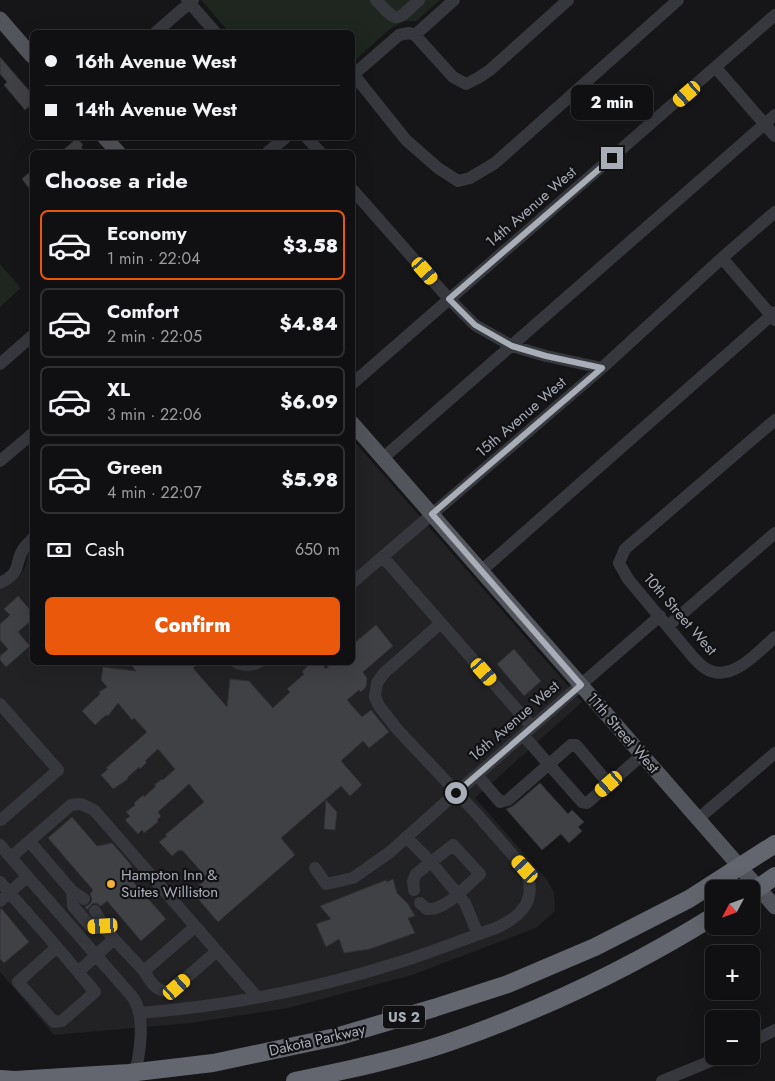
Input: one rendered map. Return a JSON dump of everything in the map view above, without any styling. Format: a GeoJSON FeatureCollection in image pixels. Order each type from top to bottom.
{"type":"FeatureCollection","features":[{"type":"Feature","properties":{"kind":"highway","name":"Dakota Parkway"},"geometry":{"type":"LineString","coordinates":[[0,1079],[15,1080],[135,1073],[213,1063],[336,1037],[508,984],[595,947],[689,898],[775,844]]}},
{"type":"Feature","properties":{"kind":"highway"},"geometry":{"type":"LineString","coordinates":[[760,887],[775,876]]}},
{"type":"Feature","properties":{"kind":"highway","name":"US 2"},"geometry":{"type":"LineString","coordinates":[[295,1081],[359,1068],[449,1042],[522,1014],[593,982],[705,921]]}},
{"type":"Feature","properties":{"kind":"main road"},"geometry":{"type":"LineString","coordinates":[[0,19],[30,54]]}},
{"type":"Feature","properties":{"kind":"main road"},"geometry":{"type":"LineString","coordinates":[[107,140],[116,150]]}},
{"type":"Feature","properties":{"kind":"main road","name":"11th Street West"},"geometry":{"type":"LineString","coordinates":[[355,426],[740,867],[748,880]]}},
{"type":"Feature","properties":{"kind":"main road","name":"11th Street West"},"geometry":{"type":"LineString","coordinates":[[760,895],[775,907]]}},
{"type":"Feature","properties":{"kind":"street"},"geometry":{"type":"LineString","coordinates":[[376,0],[392,17],[396,18],[401,16],[419,0]]}},
{"type":"Feature","properties":{"kind":"street"},"geometry":{"type":"LineString","coordinates":[[415,36],[454,0]]}},
{"type":"Feature","properties":{"kind":"street"},"geometry":{"type":"LineString","coordinates":[[355,74],[399,36],[408,33],[415,36],[453,77],[466,84],[490,70],[568,0]]}},
{"type":"Feature","properties":{"kind":"street"},"geometry":{"type":"LineString","coordinates":[[355,78],[406,140],[438,168],[458,181],[470,178],[495,163],[678,0]]}},
{"type":"Feature","properties":{"kind":"street"},"geometry":{"type":"LineString","coordinates":[[158,30],[190,1],[213,30]]}},
{"type":"Feature","properties":{"kind":"street","name":"14th Avenue West"},"geometry":{"type":"LineString","coordinates":[[355,381],[775,15]]}},
{"type":"Feature","properties":{"kind":"street"},"geometry":{"type":"LineString","coordinates":[[716,68],[775,136]]}},
{"type":"Feature","properties":{"kind":"street"},"geometry":{"type":"LineString","coordinates":[[383,458],[775,115]]}},
{"type":"Feature","properties":{"kind":"street"},"geometry":{"type":"LineString","coordinates":[[270,150],[283,140]]}},
{"type":"Feature","properties":{"kind":"street"},"geometry":{"type":"LineString","coordinates":[[309,140],[318,150]]}},
{"type":"Feature","properties":{"kind":"street"},"geometry":{"type":"LineString","coordinates":[[355,192],[449,299],[475,325],[512,346],[546,356],[602,368]]}},
{"type":"Feature","properties":{"kind":"street","name":"15th Avenue West"},"geometry":{"type":"LineString","coordinates":[[355,580],[602,368],[775,212]]}},
{"type":"Feature","properties":{"kind":"street"},"geometry":{"type":"LineString","coordinates":[[481,571],[774,316],[722,258]]}},
{"type":"Feature","properties":{"kind":"street"},"geometry":{"type":"LineString","coordinates":[[0,364],[30,338]]}},
{"type":"Feature","properties":{"kind":"street","name":"10th Street West"},"geometry":{"type":"LineString","coordinates":[[775,420],[625,549],[618,563],[628,579],[693,658],[705,669],[718,673],[731,672],[775,637]]}},
{"type":"Feature","properties":{"kind":"street"},"geometry":{"type":"LineString","coordinates":[[0,461],[30,436]]}},
{"type":"Feature","properties":{"kind":"street","name":"16th Avenue West"},"geometry":{"type":"LineString","coordinates":[[315,868],[326,884],[353,878],[390,852],[581,685],[775,533]]}},
{"type":"Feature","properties":{"kind":"street"},"geometry":{"type":"LineString","coordinates":[[0,583],[12,576],[16,570],[23,548],[30,541]]}},
{"type":"Feature","properties":{"kind":"street"},"geometry":{"type":"LineString","coordinates":[[383,556],[441,623],[527,731],[549,764],[582,802],[587,803],[642,755]]}},
{"type":"Feature","properties":{"kind":"street"},"geometry":{"type":"LineString","coordinates":[[139,1013],[184,1009],[257,997],[333,981],[380,968],[478,934],[511,921],[520,912],[527,902],[530,880],[525,869],[397,729],[379,706],[375,697],[377,683],[384,673],[441,623]]}},
{"type":"Feature","properties":{"kind":"street"},"geometry":{"type":"LineString","coordinates":[[0,704],[58,770],[0,819]]}},
{"type":"Feature","properties":{"kind":"street"},"geometry":{"type":"LineString","coordinates":[[476,775],[500,802],[508,800],[571,745],[576,745],[609,784]]}},
{"type":"Feature","properties":{"kind":"street"},"geometry":{"type":"LineString","coordinates":[[698,819],[775,753]]}},
{"type":"Feature","properties":{"kind":"street"},"geometry":{"type":"LineString","coordinates":[[10,857],[71,805],[81,804],[94,810],[257,997]]}},
{"type":"Feature","properties":{"kind":"street"},"geometry":{"type":"LineString","coordinates":[[406,838],[431,862],[465,903],[478,934]]}},
{"type":"Feature","properties":{"kind":"street"},"geometry":{"type":"LineString","coordinates":[[29,841],[72,891],[84,899]]}},
{"type":"Feature","properties":{"kind":"street"},"geometry":{"type":"LineString","coordinates":[[0,845],[134,1000],[139,1013],[140,1052],[135,1073]]}},
{"type":"Feature","properties":{"kind":"street"},"geometry":{"type":"LineString","coordinates":[[414,890],[413,881],[416,874],[453,845],[480,874],[441,907],[433,910],[427,909],[420,903]]}},
{"type":"Feature","properties":{"kind":"street"},"geometry":{"type":"LineString","coordinates":[[5,897],[27,877]]}},
{"type":"Feature","properties":{"kind":"street"},"geometry":{"type":"LineString","coordinates":[[0,882],[5,897],[57,947],[95,992],[62,1021],[54,1022],[18,982],[57,947]]}},
{"type":"Feature","properties":{"kind":"street"},"geometry":{"type":"LineString","coordinates":[[72,891],[73,906],[90,926],[103,926]]}},
{"type":"Feature","properties":{"kind":"street"},"geometry":{"type":"LineString","coordinates":[[95,912],[103,926],[114,939],[144,971],[158,990],[163,992],[171,991],[217,952]]}},
{"type":"Feature","properties":{"kind":"street"},"geometry":{"type":"LineString","coordinates":[[144,971],[195,927]]}},
{"type":"Feature","properties":{"kind":"street"},"geometry":{"type":"LineString","coordinates":[[78,972],[114,939]]}},
{"type":"Feature","properties":{"kind":"street"},"geometry":{"type":"LineString","coordinates":[[760,1038],[775,1030]]}},
{"type":"Feature","properties":{"kind":"street"},"geometry":{"type":"LineString","coordinates":[[662,1081],[680,1078],[705,1065]]}},
{"type":"Feature","properties":{"kind":"shaded area"},"geometry":{"type":"Polygon","coordinates":[[[201,0],[440,0],[416,21],[404,21],[391,28],[355,60],[355,30],[227,30],[201,0]]]}},
{"type":"Feature","properties":{"kind":"shaded area"},"geometry":{"type":"Polygon","coordinates":[[[0,264],[21,288],[0,307],[0,264]]]}},
{"type":"Feature","properties":{"kind":"shaded area"},"geometry":{"type":"Polygon","coordinates":[[[355,442],[582,702],[475,798],[547,880],[554,893],[555,911],[536,928],[412,975],[288,1008],[190,1023],[54,1035],[0,972],[0,588],[19,577],[25,567],[30,552],[30,665],[355,665],[355,442]]]}},
{"type":"Feature","properties":{"kind":"building"},"geometry":{"type":"Polygon","coordinates":[[[0,57],[30,92],[30,106],[25,110],[4,85],[7,82],[0,74],[0,57]]]}},
{"type":"Feature","properties":{"kind":"building"},"geometry":{"type":"Polygon","coordinates":[[[75,140],[79,140],[83,145],[81,147],[83,150],[63,150],[75,140]]]}},
{"type":"Feature","properties":{"kind":"building"},"geometry":{"type":"Polygon","coordinates":[[[30,172],[30,189],[22,179],[30,172]]]}},
{"type":"Feature","properties":{"kind":"building"},"geometry":{"type":"Polygon","coordinates":[[[18,596],[30,610],[30,622],[18,632],[30,646],[6,667],[0,660],[0,656],[8,649],[0,640],[0,624],[10,615],[4,609],[18,596]]]}},
{"type":"Feature","properties":{"kind":"building"},"geometry":{"type":"Polygon","coordinates":[[[376,625],[393,646],[363,672],[367,678],[366,687],[347,700],[362,717],[371,710],[389,732],[369,748],[363,741],[341,761],[362,785],[350,796],[341,786],[281,838],[295,855],[218,922],[192,892],[207,878],[182,850],[179,850],[172,856],[159,842],[204,802],[189,784],[158,812],[161,816],[157,820],[158,822],[144,833],[142,830],[138,834],[125,820],[130,816],[126,812],[143,795],[144,797],[156,786],[154,785],[175,769],[158,749],[145,761],[147,762],[140,769],[139,767],[128,779],[113,789],[101,775],[108,769],[106,768],[147,732],[134,718],[132,720],[118,703],[108,716],[106,715],[95,725],[82,711],[100,694],[99,692],[107,687],[101,680],[103,667],[136,671],[131,665],[196,665],[193,668],[227,707],[230,679],[249,681],[273,708],[290,692],[287,689],[304,674],[302,672],[308,665],[323,665],[326,669],[330,665],[355,665],[355,642],[376,625]]]}},
{"type":"Feature","properties":{"kind":"building"},"geometry":{"type":"Polygon","coordinates":[[[514,649],[541,681],[524,696],[497,664],[514,649]]]}},
{"type":"Feature","properties":{"kind":"building"},"geometry":{"type":"Polygon","coordinates":[[[540,783],[568,814],[572,810],[584,822],[578,827],[582,831],[569,843],[561,834],[542,850],[506,809],[513,806],[540,783]]]}},
{"type":"Feature","properties":{"kind":"building"},"geometry":{"type":"Polygon","coordinates":[[[326,800],[337,812],[335,830],[324,829],[326,800]]]}},
{"type":"Feature","properties":{"kind":"building","name":"Hampton Inn & Suites Williston"},"geometry":{"type":"Polygon","coordinates":[[[72,817],[97,846],[112,843],[132,866],[129,877],[166,919],[141,941],[107,901],[101,906],[96,903],[92,904],[87,910],[85,907],[91,903],[90,894],[93,890],[48,838],[72,817]]]}},
{"type":"Feature","properties":{"kind":"building"},"geometry":{"type":"Polygon","coordinates":[[[393,879],[397,893],[408,904],[415,916],[408,918],[415,933],[370,949],[344,953],[339,939],[326,947],[316,924],[331,919],[320,906],[393,879]]]}},
{"type":"Feature","properties":{"kind":"building"},"geometry":{"type":"Polygon","coordinates":[[[0,909],[2,909],[29,942],[4,963],[0,959],[0,909]]]}},
{"type":"Feature","properties":{"kind":"place","name":"Hampton Inn & Suites Williston"},"geometry":{"type":"Point","coordinates":[111,884]}},
{"type":"Feature","properties":{"kind":"route"},"geometry":{"type":"LineString","coordinates":[[456,793],[581,685],[432,514],[602,368],[546,356],[512,346],[475,325],[449,299],[612,158]]}}]}
